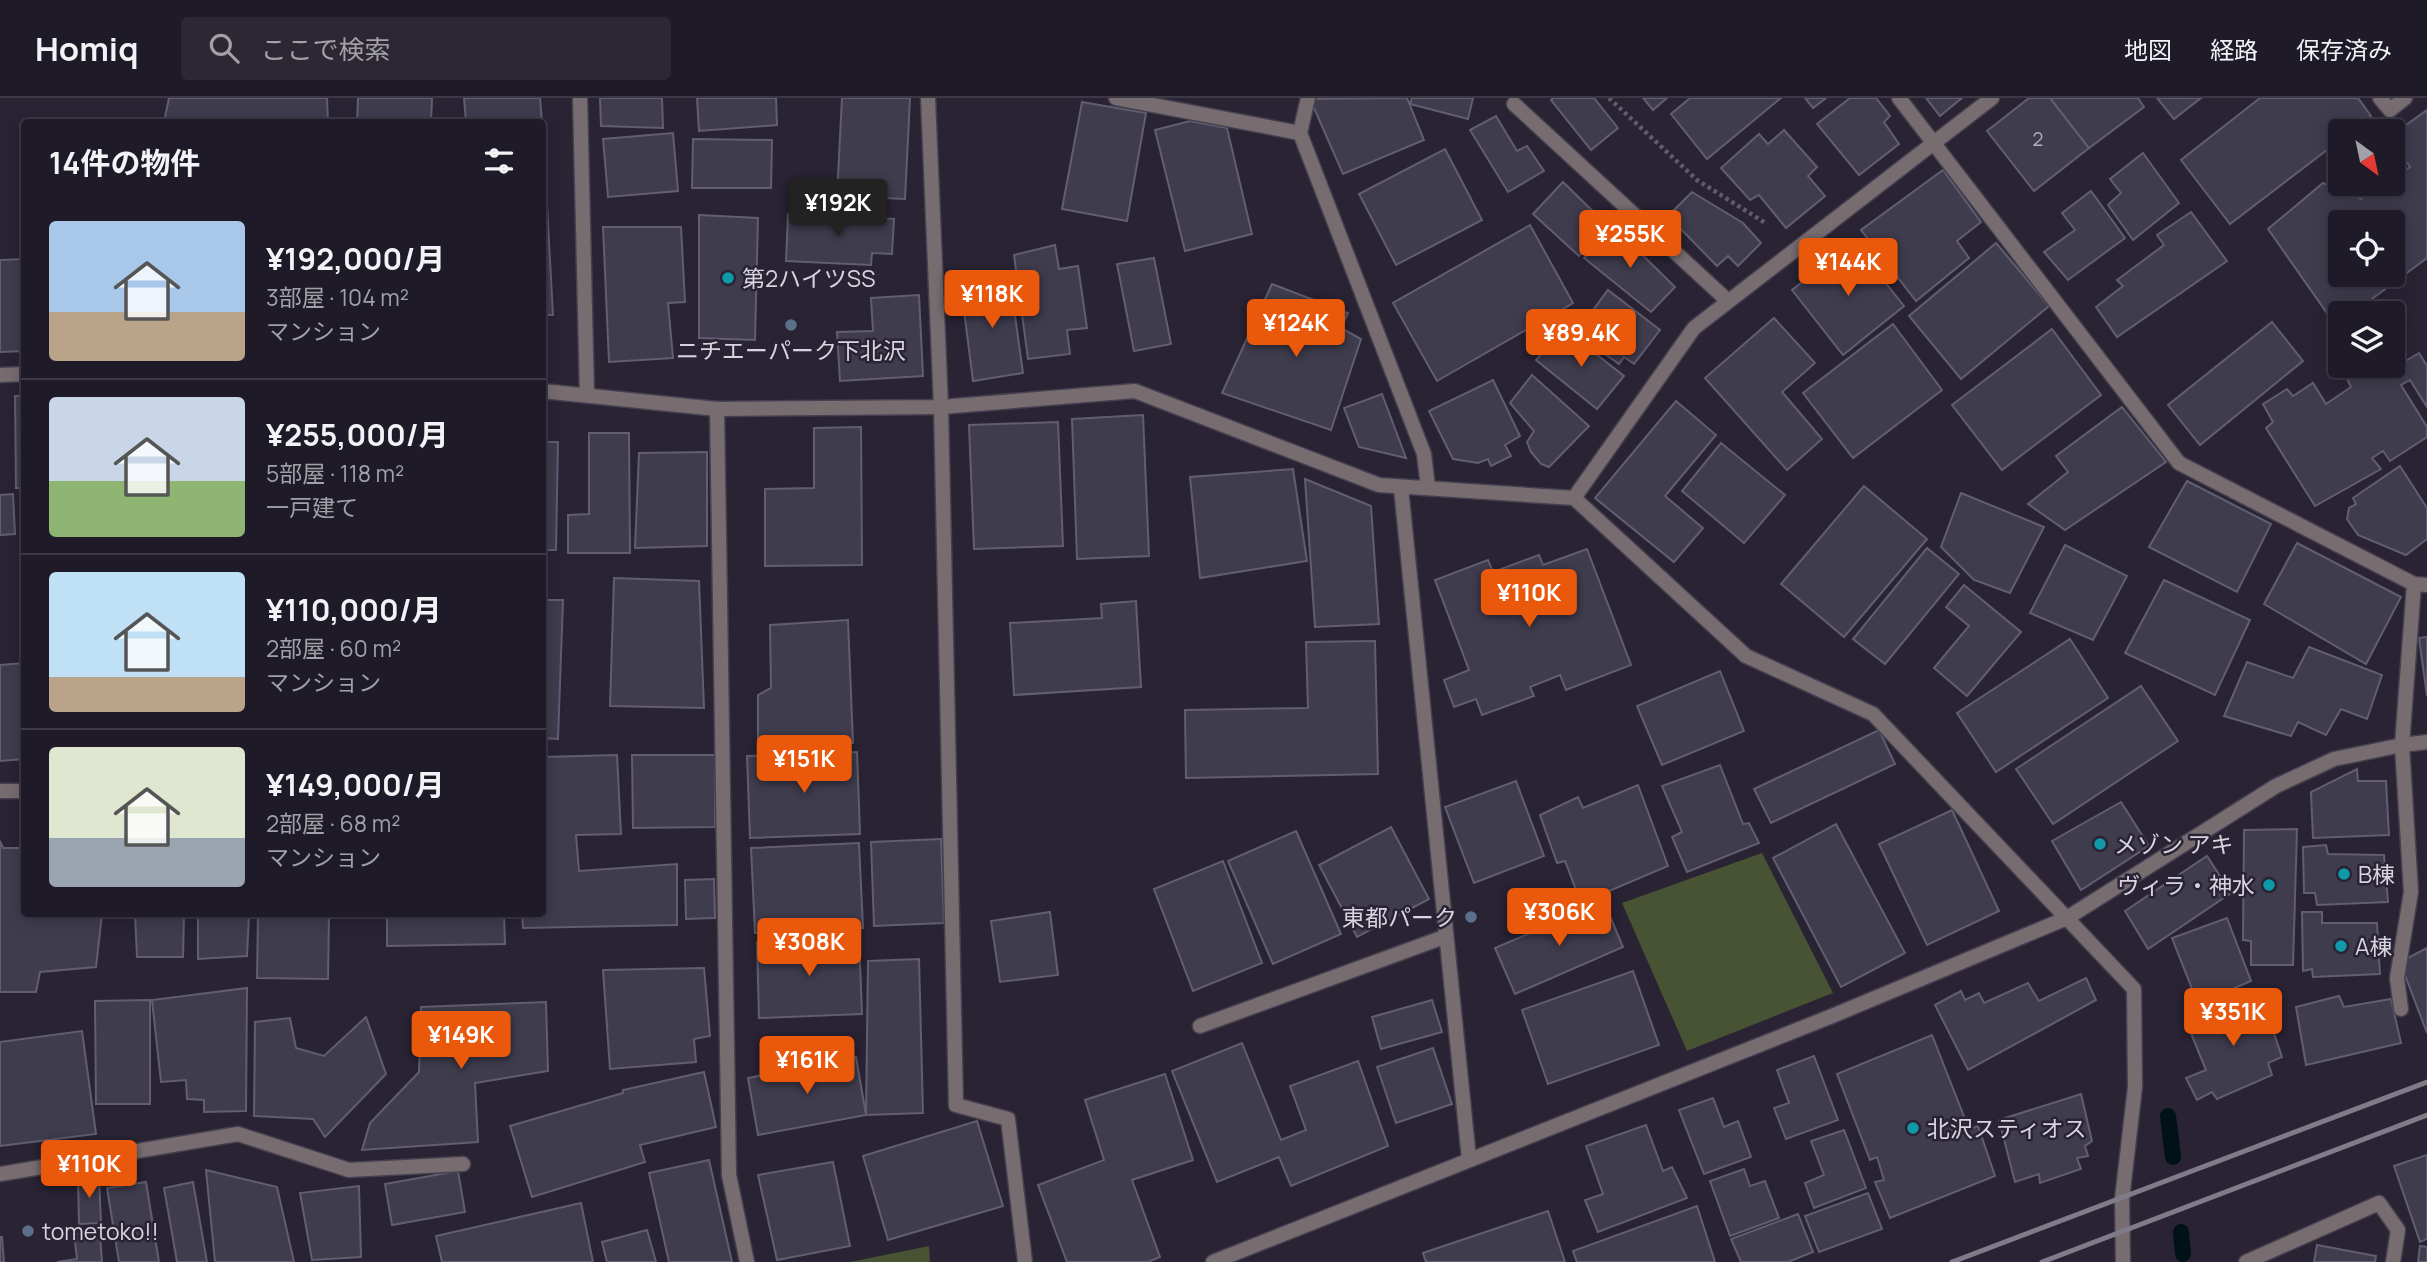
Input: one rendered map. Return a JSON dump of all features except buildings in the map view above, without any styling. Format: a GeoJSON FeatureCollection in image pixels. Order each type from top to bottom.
{"type":"FeatureCollection","features":[{"type":"Feature","properties":{"kind":"street"},"geometry":{"type":"LineString","coordinates":[[580,98],[587,395]]}},
{"type":"Feature","properties":{"kind":"street"},"geometry":{"type":"LineString","coordinates":[[928,98],[942,407],[956,1105],[1008,1119],[1025,1262]]}},
{"type":"Feature","properties":{"kind":"street"},"geometry":{"type":"LineString","coordinates":[[1116,98],[1300,133]]}},
{"type":"Feature","properties":{"kind":"street"},"geometry":{"type":"LineString","coordinates":[[1308,98],[1300,133],[1424,454],[1428,486]]}},
{"type":"Feature","properties":{"kind":"street"},"geometry":{"type":"LineString","coordinates":[[1899,98],[2179,463],[2421,585],[2402,745],[2411,892],[2397,978],[2401,1009]]}},
{"type":"Feature","properties":{"kind":"street"},"geometry":{"type":"LineString","coordinates":[[1574,498],[1694,328],[1992,98]]}},
{"type":"Feature","properties":{"kind":"street"},"geometry":{"type":"LineString","coordinates":[[2380,98],[2390,110],[2405,98]]}},
{"type":"Feature","properties":{"kind":"street"},"geometry":{"type":"LineString","coordinates":[[1514,104],[1728,301]]}},
{"type":"Feature","properties":{"kind":"street"},"geometry":{"type":"LineString","coordinates":[[0,375],[21,374]]}},
{"type":"Feature","properties":{"kind":"street"},"geometry":{"type":"LineString","coordinates":[[546,391],[717,410],[942,407],[1135,391],[1379,485],[1401,488],[1428,486],[1574,498],[1746,656],[1873,714],[2134,989],[2134,1087],[2123,1173],[2123,1262]]}},
{"type":"Feature","properties":{"kind":"street"},"geometry":{"type":"LineString","coordinates":[[717,410],[729,1175],[747,1262]]}},
{"type":"Feature","properties":{"kind":"street"},"geometry":{"type":"LineString","coordinates":[[1401,488],[1444,937],[1469,1159]]}},
{"type":"Feature","properties":{"kind":"street"},"geometry":{"type":"LineString","coordinates":[[1213,1262],[1819,1021],[2067,918],[2276,786],[2334,759],[2427,742]]}},
{"type":"Feature","properties":{"kind":"street"},"geometry":{"type":"LineString","coordinates":[[0,791],[21,791]]}},
{"type":"Feature","properties":{"kind":"street"},"geometry":{"type":"LineString","coordinates":[[2411,892],[2427,890]]}},
{"type":"Feature","properties":{"kind":"street"},"geometry":{"type":"LineString","coordinates":[[1200,1026],[1444,937]]}},
{"type":"Feature","properties":{"kind":"street"},"geometry":{"type":"LineString","coordinates":[[0,1174],[238,1134],[349,1170],[463,1164]]}},
{"type":"Feature","properties":{"kind":"street"},"geometry":{"type":"LineString","coordinates":[[2246,1262],[2379,1203],[2398,1230],[2393,1262]]}},
{"type":"Feature","properties":{"kind":"path"},"geometry":{"type":"LineString","coordinates":[[1609,98],[1698,180],[1801,245]]}},
{"type":"Feature","properties":{"kind":"green space"},"geometry":{"type":"Polygon","coordinates":[[[1762,853],[1833,993],[1687,1051],[1622,903],[1762,853]]]}},
{"type":"Feature","properties":{"kind":"green space"},"geometry":{"type":"Polygon","coordinates":[[[929,1246],[930,1262],[850,1262],[929,1246]]]}},
{"type":"Feature","properties":{"kind":"waterway"},"geometry":{"type":"LineString","coordinates":[[2168,1116],[2173,1157]]}},
{"type":"Feature","properties":{"kind":"waterway"},"geometry":{"type":"LineString","coordinates":[[2181,1232],[2183,1254]]}},
{"type":"Feature","properties":{"kind":"railway"},"geometry":{"type":"LineString","coordinates":[[1952,1262],[2427,1082]]}},
{"type":"Feature","properties":{"kind":"railway"},"geometry":{"type":"LineString","coordinates":[[2042,1262],[2427,1115]]}},
{"type":"Feature","properties":{"kind":"place","name":"第2ハイツSS"},"geometry":{"type":"Point","coordinates":[728,278]}},
{"type":"Feature","properties":{"kind":"place","name":"ニチエーパーク下北沢"},"geometry":{"type":"Point","coordinates":[791,325]}},
{"type":"Feature","properties":{"kind":"place","name":"メゾン アキ"},"geometry":{"type":"Point","coordinates":[2100,844]}},
{"type":"Feature","properties":{"kind":"place","name":"B棟"},"geometry":{"type":"Point","coordinates":[2344,874]}},
{"type":"Feature","properties":{"kind":"place","name":"ヴィラ・神水"},"geometry":{"type":"Point","coordinates":[2269,885]}},
{"type":"Feature","properties":{"kind":"place","name":"東都パーク"},"geometry":{"type":"Point","coordinates":[1471,917]}},
{"type":"Feature","properties":{"kind":"place","name":"A棟"},"geometry":{"type":"Point","coordinates":[2341,946]}},
{"type":"Feature","properties":{"kind":"place","name":"北沢スティオス"},"geometry":{"type":"Point","coordinates":[1913,1128]}},
{"type":"Feature","properties":{"kind":"place","name":"tometoko!!"},"geometry":{"type":"Point","coordinates":[28,1231]}}]}
